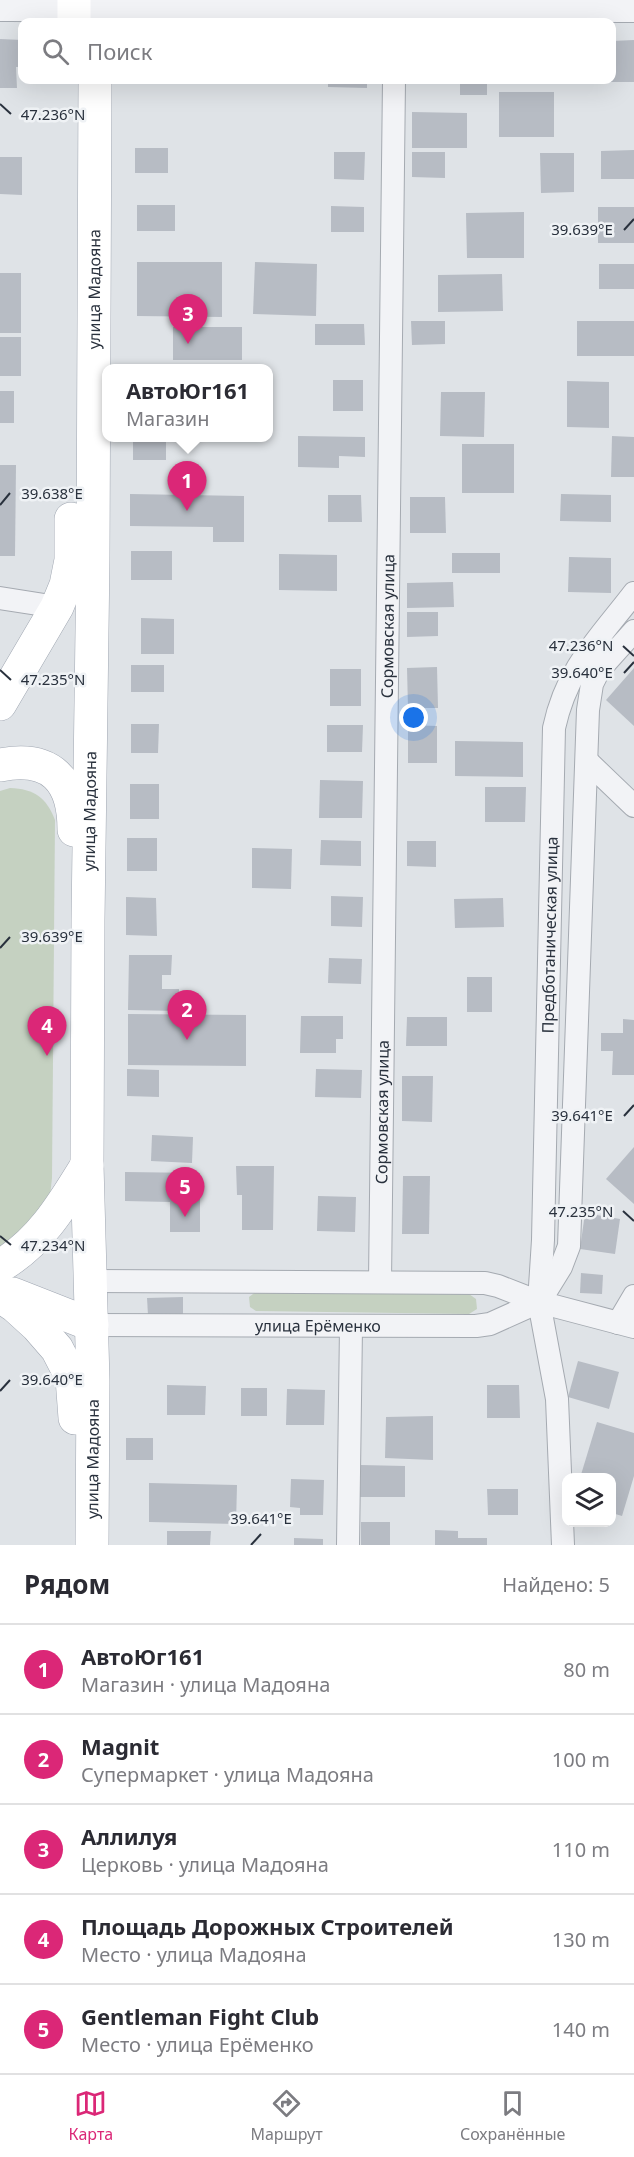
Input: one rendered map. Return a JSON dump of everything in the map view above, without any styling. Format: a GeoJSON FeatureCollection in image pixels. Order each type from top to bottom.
{"type":"FeatureCollection","features":[{"type":"Feature","properties":{"kind":"main road","name":"улица Мадояна"},"geometry":{"type":"LineString","coordinates":[[0,704],[57,607],[66,585],[71,560],[74,84]]}},
{"type":"Feature","properties":{"kind":"main road","name":"улица Мадояна"},"geometry":{"type":"LineString","coordinates":[[92,1545],[92,1281],[87,1165],[95,84]]}},
{"type":"Feature","properties":{"kind":"main road"},"geometry":{"type":"LineString","coordinates":[[0,765],[16,762],[31,763],[46,768],[69,790],[74,812],[75,906],[88,920]]}},
{"type":"Feature","properties":{"kind":"main road"},"geometry":{"type":"LineString","coordinates":[[0,1266],[32,1242],[56,1216],[87,1165]]}},
{"type":"Feature","properties":{"kind":"main road"},"geometry":{"type":"LineString","coordinates":[[0,1290],[92,1325]]}},
{"type":"Feature","properties":{"kind":"main road","name":"улица Мадояна"},"geometry":{"type":"LineString","coordinates":[[0,1296],[37,1326],[57,1349],[72,1378],[75,1409],[73,1545]]}},
{"type":"Feature","properties":{"kind":"street"},"geometry":{"type":"LineString","coordinates":[[0,10],[634,11]]}},
{"type":"Feature","properties":{"kind":"street","name":"Сормовская улица"},"geometry":{"type":"LineString","coordinates":[[380,1282],[394,84]]}},
{"type":"Feature","properties":{"kind":"street","name":"Предботаническая улица"},"geometry":{"type":"LineString","coordinates":[[563,1545],[556,1399],[539,1302],[543,1240],[554,728],[559,704],[582,657],[634,593]]}},
{"type":"Feature","properties":{"kind":"street"},"geometry":{"type":"LineString","coordinates":[[0,598],[57,607]]}},
{"type":"Feature","properties":{"kind":"street","name":"Предботаническая улица"},"geometry":{"type":"LineString","coordinates":[[539,1302],[561,1267],[569,1246],[588,710],[592,684],[599,670],[634,631]]}},
{"type":"Feature","properties":{"kind":"street"},"geometry":{"type":"LineString","coordinates":[[587,761],[634,806]]}},
{"type":"Feature","properties":{"kind":"street"},"geometry":{"type":"LineString","coordinates":[[92,1281],[485,1283],[539,1302],[626,1325],[634,1296]]}},
{"type":"Feature","properties":{"kind":"street","name":"улица Ерёменко"},"geometry":{"type":"LineString","coordinates":[[92,1325],[476,1326],[490,1324],[539,1302]]}},
{"type":"Feature","properties":{"kind":"street"},"geometry":{"type":"LineString","coordinates":[[348,1545],[351,1327]]}},
{"type":"Feature","properties":{"kind":"green space"},"geometry":{"type":"Polygon","coordinates":[[[10,788],[26,790],[38,796],[48,805],[55,820],[52,1178],[50,1196],[43,1213],[0,1249],[0,791],[10,788]]]}},
{"type":"Feature","properties":{"kind":"green space"},"geometry":{"type":"Polygon","coordinates":[[[257,1291],[469,1294],[476,1299],[477,1309],[469,1314],[256,1311],[250,1307],[249,1297],[257,1291]]]}},
{"type":"Feature","properties":{"kind":"building"},"geometry":{"type":"Polygon","coordinates":[[[0,39],[18,40],[17,88],[0,88],[0,39]]]}},
{"type":"Feature","properties":{"kind":"building"},"geometry":{"type":"Polygon","coordinates":[[[634,40],[634,82],[616,82],[616,41],[634,40]]]}},
{"type":"Feature","properties":{"kind":"building"},"geometry":{"type":"Polygon","coordinates":[[[328,84],[367,84],[367,88],[328,87],[328,84]]]}},
{"type":"Feature","properties":{"kind":"building"},"geometry":{"type":"Polygon","coordinates":[[[460,84],[487,84],[487,95],[460,95],[460,84]]]}},
{"type":"Feature","properties":{"kind":"building"},"geometry":{"type":"Polygon","coordinates":[[[499,92],[554,92],[554,137],[499,137],[499,92]]]}},
{"type":"Feature","properties":{"kind":"building"},"geometry":{"type":"Polygon","coordinates":[[[412,112],[467,113],[467,148],[412,148],[412,112]]]}},
{"type":"Feature","properties":{"kind":"building"},"geometry":{"type":"Polygon","coordinates":[[[135,148],[168,148],[168,173],[135,173],[135,148]]]}},
{"type":"Feature","properties":{"kind":"building"},"geometry":{"type":"Polygon","coordinates":[[[634,150],[634,179],[601,179],[601,151],[634,150]]]}},
{"type":"Feature","properties":{"kind":"building"},"geometry":{"type":"Polygon","coordinates":[[[334,152],[365,152],[364,180],[334,179],[334,152]]]}},
{"type":"Feature","properties":{"kind":"building"},"geometry":{"type":"Polygon","coordinates":[[[412,152],[445,152],[445,178],[412,177],[412,152]]]}},
{"type":"Feature","properties":{"kind":"building"},"geometry":{"type":"Polygon","coordinates":[[[540,153],[574,153],[574,192],[541,193],[540,153]]]}},
{"type":"Feature","properties":{"kind":"building"},"geometry":{"type":"Polygon","coordinates":[[[0,157],[22,157],[22,195],[0,194],[0,157]]]}},
{"type":"Feature","properties":{"kind":"building"},"geometry":{"type":"Polygon","coordinates":[[[137,205],[175,205],[175,231],[137,231],[137,205]]]}},
{"type":"Feature","properties":{"kind":"building"},"geometry":{"type":"Polygon","coordinates":[[[331,206],[364,207],[364,232],[331,232],[331,206]]]}},
{"type":"Feature","properties":{"kind":"building"},"geometry":{"type":"Polygon","coordinates":[[[598,207],[634,207],[634,243],[598,243],[598,207]]]}},
{"type":"Feature","properties":{"kind":"building"},"geometry":{"type":"Polygon","coordinates":[[[524,212],[524,258],[467,258],[466,213],[524,212]]]}},
{"type":"Feature","properties":{"kind":"building"},"geometry":{"type":"Polygon","coordinates":[[[137,262],[222,262],[222,317],[137,316],[137,262]]]}},
{"type":"Feature","properties":{"kind":"building"},"geometry":{"type":"Polygon","coordinates":[[[255,262],[317,264],[316,316],[253,314],[255,262]]]}},
{"type":"Feature","properties":{"kind":"building"},"geometry":{"type":"Polygon","coordinates":[[[599,264],[634,264],[634,289],[599,289],[599,264]]]}},
{"type":"Feature","properties":{"kind":"building"},"geometry":{"type":"Polygon","coordinates":[[[0,273],[21,273],[21,333],[0,333],[0,273]]]}},
{"type":"Feature","properties":{"kind":"building"},"geometry":{"type":"Polygon","coordinates":[[[502,274],[503,311],[438,312],[438,275],[502,274]]]}},
{"type":"Feature","properties":{"kind":"building"},"geometry":{"type":"Polygon","coordinates":[[[411,321],[445,321],[445,344],[412,345],[411,321]]]}},
{"type":"Feature","properties":{"kind":"building"},"geometry":{"type":"Polygon","coordinates":[[[577,321],[634,321],[634,356],[577,356],[577,321]]]}},
{"type":"Feature","properties":{"kind":"building"},"geometry":{"type":"Polygon","coordinates":[[[315,324],[364,324],[365,345],[315,345],[315,324]]]}},
{"type":"Feature","properties":{"kind":"building"},"geometry":{"type":"Polygon","coordinates":[[[173,327],[242,327],[242,360],[173,360],[173,327]]]}},
{"type":"Feature","properties":{"kind":"building"},"geometry":{"type":"Polygon","coordinates":[[[0,337],[21,337],[21,376],[0,376],[0,337]]]}},
{"type":"Feature","properties":{"kind":"building"},"geometry":{"type":"Polygon","coordinates":[[[333,380],[363,380],[363,411],[333,411],[333,380]]]}},
{"type":"Feature","properties":{"kind":"building"},"geometry":{"type":"Polygon","coordinates":[[[567,381],[609,382],[609,428],[567,427],[567,381]]]}},
{"type":"Feature","properties":{"kind":"building"},"geometry":{"type":"Polygon","coordinates":[[[0,391],[14,391],[14,423],[0,423],[0,391]]]}},
{"type":"Feature","properties":{"kind":"building"},"geometry":{"type":"Polygon","coordinates":[[[441,392],[485,392],[484,437],[440,436],[441,392]]]}},
{"type":"Feature","properties":{"kind":"building"},"geometry":{"type":"Polygon","coordinates":[[[298,436],[365,437],[365,457],[339,456],[339,468],[298,467],[298,436]]]}},
{"type":"Feature","properties":{"kind":"building"},"geometry":{"type":"Polygon","coordinates":[[[612,436],[634,437],[634,477],[611,477],[612,436]]]}},
{"type":"Feature","properties":{"kind":"building"},"geometry":{"type":"Polygon","coordinates":[[[133,442],[166,442],[166,460],[133,460],[133,442]]]}},
{"type":"Feature","properties":{"kind":"building"},"geometry":{"type":"Polygon","coordinates":[[[462,444],[514,444],[514,493],[462,493],[462,444]]]}},
{"type":"Feature","properties":{"kind":"building"},"geometry":{"type":"Polygon","coordinates":[[[0,465],[16,465],[15,556],[0,556],[0,465]]]}},
{"type":"Feature","properties":{"kind":"building"},"geometry":{"type":"Polygon","coordinates":[[[130,494],[244,496],[244,542],[213,542],[213,527],[130,526],[130,494]]]}},
{"type":"Feature","properties":{"kind":"building"},"geometry":{"type":"Polygon","coordinates":[[[561,494],[611,495],[611,522],[560,521],[561,494]]]}},
{"type":"Feature","properties":{"kind":"building"},"geometry":{"type":"Polygon","coordinates":[[[328,495],[361,495],[362,522],[328,522],[328,495]]]}},
{"type":"Feature","properties":{"kind":"building"},"geometry":{"type":"Polygon","coordinates":[[[410,497],[445,497],[446,533],[410,533],[410,497]]]}},
{"type":"Feature","properties":{"kind":"building"},"geometry":{"type":"Polygon","coordinates":[[[131,551],[172,551],[172,580],[131,580],[131,551]]]}},
{"type":"Feature","properties":{"kind":"building"},"geometry":{"type":"Polygon","coordinates":[[[452,553],[500,553],[500,573],[452,573],[452,553]]]}},
{"type":"Feature","properties":{"kind":"building"},"geometry":{"type":"Polygon","coordinates":[[[279,554],[337,555],[337,591],[279,590],[279,554]]]}},
{"type":"Feature","properties":{"kind":"building"},"geometry":{"type":"Polygon","coordinates":[[[569,557],[611,558],[611,593],[568,592],[569,557]]]}},
{"type":"Feature","properties":{"kind":"building"},"geometry":{"type":"Polygon","coordinates":[[[453,582],[454,607],[407,608],[407,583],[453,582]]]}},
{"type":"Feature","properties":{"kind":"building"},"geometry":{"type":"Polygon","coordinates":[[[407,612],[438,612],[438,636],[407,637],[407,612]]]}},
{"type":"Feature","properties":{"kind":"building"},"geometry":{"type":"Polygon","coordinates":[[[141,618],[174,619],[174,654],[141,654],[141,618]]]}},
{"type":"Feature","properties":{"kind":"building"},"geometry":{"type":"Polygon","coordinates":[[[131,665],[164,665],[164,692],[131,692],[131,665]]]}},
{"type":"Feature","properties":{"kind":"building"},"geometry":{"type":"Polygon","coordinates":[[[437,667],[438,708],[408,708],[407,668],[437,667]]]}},
{"type":"Feature","properties":{"kind":"building"},"geometry":{"type":"Polygon","coordinates":[[[634,668],[634,726],[606,700],[634,668]]]}},
{"type":"Feature","properties":{"kind":"building"},"geometry":{"type":"Polygon","coordinates":[[[330,669],[361,669],[361,706],[330,706],[330,669]]]}},
{"type":"Feature","properties":{"kind":"building"},"geometry":{"type":"Polygon","coordinates":[[[131,724],[159,724],[158,753],[131,753],[131,724]]]}},
{"type":"Feature","properties":{"kind":"building"},"geometry":{"type":"Polygon","coordinates":[[[327,725],[363,725],[362,752],[327,752],[327,725]]]}},
{"type":"Feature","properties":{"kind":"building"},"geometry":{"type":"Polygon","coordinates":[[[408,725],[437,726],[437,763],[408,763],[408,725]]]}},
{"type":"Feature","properties":{"kind":"building"},"geometry":{"type":"Polygon","coordinates":[[[455,741],[523,742],[523,777],[455,776],[455,741]]]}},
{"type":"Feature","properties":{"kind":"building"},"geometry":{"type":"Polygon","coordinates":[[[320,780],[363,781],[362,818],[319,818],[320,780]]]}},
{"type":"Feature","properties":{"kind":"building"},"geometry":{"type":"Polygon","coordinates":[[[130,784],[159,784],[159,819],[130,819],[130,784]]]}},
{"type":"Feature","properties":{"kind":"building"},"geometry":{"type":"Polygon","coordinates":[[[485,787],[526,787],[525,822],[485,822],[485,787]]]}},
{"type":"Feature","properties":{"kind":"building"},"geometry":{"type":"Polygon","coordinates":[[[127,838],[157,838],[157,871],[127,871],[127,838]]]}},
{"type":"Feature","properties":{"kind":"building"},"geometry":{"type":"Polygon","coordinates":[[[321,840],[361,841],[361,866],[320,865],[321,840]]]}},
{"type":"Feature","properties":{"kind":"building"},"geometry":{"type":"Polygon","coordinates":[[[407,841],[436,841],[436,867],[407,866],[407,841]]]}},
{"type":"Feature","properties":{"kind":"building"},"geometry":{"type":"Polygon","coordinates":[[[252,848],[292,849],[291,889],[252,888],[252,848]]]}},
{"type":"Feature","properties":{"kind":"building"},"geometry":{"type":"Polygon","coordinates":[[[331,896],[363,897],[362,927],[331,926],[331,896]]]}},
{"type":"Feature","properties":{"kind":"building"},"geometry":{"type":"Polygon","coordinates":[[[126,897],[156,898],[157,936],[126,935],[126,897]]]}},
{"type":"Feature","properties":{"kind":"building"},"geometry":{"type":"Polygon","coordinates":[[[503,898],[504,927],[455,928],[454,899],[503,898]]]}},
{"type":"Feature","properties":{"kind":"building"},"geometry":{"type":"Polygon","coordinates":[[[129,955],[172,955],[171,975],[162,975],[162,989],[179,989],[179,1011],[128,1010],[129,955]]]}},
{"type":"Feature","properties":{"kind":"building"},"geometry":{"type":"Polygon","coordinates":[[[329,958],[362,959],[361,984],[328,983],[329,958]]]}},
{"type":"Feature","properties":{"kind":"building"},"geometry":{"type":"Polygon","coordinates":[[[467,977],[492,977],[492,1012],[467,1012],[467,977]]]}},
{"type":"Feature","properties":{"kind":"building"},"geometry":{"type":"Polygon","coordinates":[[[128,1014],[246,1015],[246,1066],[128,1065],[128,1014]]]}},
{"type":"Feature","properties":{"kind":"building"},"geometry":{"type":"Polygon","coordinates":[[[301,1016],[343,1016],[343,1039],[336,1039],[336,1053],[300,1053],[301,1016]]]}},
{"type":"Feature","properties":{"kind":"building"},"geometry":{"type":"Polygon","coordinates":[[[407,1017],[447,1017],[447,1046],[406,1046],[407,1017]]]}},
{"type":"Feature","properties":{"kind":"building"},"geometry":{"type":"Polygon","coordinates":[[[623,1019],[634,1020],[634,1075],[612,1075],[613,1051],[601,1051],[601,1033],[623,1033],[623,1019]]]}},
{"type":"Feature","properties":{"kind":"building"},"geometry":{"type":"Polygon","coordinates":[[[127,1069],[159,1070],[159,1097],[127,1096],[127,1069]]]}},
{"type":"Feature","properties":{"kind":"building"},"geometry":{"type":"Polygon","coordinates":[[[316,1069],[362,1070],[361,1098],[315,1097],[316,1069]]]}},
{"type":"Feature","properties":{"kind":"building"},"geometry":{"type":"Polygon","coordinates":[[[402,1076],[433,1076],[432,1122],[402,1121],[402,1076]]]}},
{"type":"Feature","properties":{"kind":"building"},"geometry":{"type":"Polygon","coordinates":[[[152,1135],[193,1137],[192,1163],[151,1161],[152,1135]]]}},
{"type":"Feature","properties":{"kind":"building"},"geometry":{"type":"Polygon","coordinates":[[[634,1147],[634,1204],[606,1179],[634,1147]]]}},
{"type":"Feature","properties":{"kind":"building"},"geometry":{"type":"Polygon","coordinates":[[[236,1166],[274,1166],[273,1230],[242,1230],[242,1195],[237,1195],[236,1166]]]}},
{"type":"Feature","properties":{"kind":"building"},"geometry":{"type":"Polygon","coordinates":[[[125,1172],[200,1173],[200,1232],[170,1232],[170,1202],[125,1201],[125,1172]]]}},
{"type":"Feature","properties":{"kind":"building"},"geometry":{"type":"Polygon","coordinates":[[[403,1176],[430,1176],[429,1234],[402,1234],[403,1176]]]}},
{"type":"Feature","properties":{"kind":"building"},"geometry":{"type":"Polygon","coordinates":[[[318,1196],[356,1197],[355,1232],[317,1231],[318,1196]]]}},
{"type":"Feature","properties":{"kind":"building"},"geometry":{"type":"Polygon","coordinates":[[[585,1213],[620,1219],[615,1254],[580,1249],[585,1213]]]}},
{"type":"Feature","properties":{"kind":"building"},"geometry":{"type":"Polygon","coordinates":[[[581,1273],[603,1275],[602,1294],[580,1293],[581,1273]]]}},
{"type":"Feature","properties":{"kind":"building"},"geometry":{"type":"Polygon","coordinates":[[[183,1297],[183,1315],[148,1315],[147,1298],[183,1297]]]}},
{"type":"Feature","properties":{"kind":"building"},"geometry":{"type":"Polygon","coordinates":[[[578,1361],[619,1372],[609,1409],[568,1397],[578,1361]]]}},
{"type":"Feature","properties":{"kind":"building"},"geometry":{"type":"Polygon","coordinates":[[[167,1385],[206,1386],[205,1415],[167,1415],[167,1385]]]}},
{"type":"Feature","properties":{"kind":"building"},"geometry":{"type":"Polygon","coordinates":[[[487,1385],[519,1385],[520,1418],[487,1418],[487,1385]]]}},
{"type":"Feature","properties":{"kind":"building"},"geometry":{"type":"Polygon","coordinates":[[[241,1388],[267,1388],[267,1416],[241,1416],[241,1388]]]}},
{"type":"Feature","properties":{"kind":"building"},"geometry":{"type":"Polygon","coordinates":[[[287,1389],[325,1390],[324,1425],[286,1425],[287,1389]]]}},
{"type":"Feature","properties":{"kind":"building"},"geometry":{"type":"Polygon","coordinates":[[[433,1416],[433,1460],[385,1458],[386,1417],[433,1416]]]}},
{"type":"Feature","properties":{"kind":"building"},"geometry":{"type":"Polygon","coordinates":[[[597,1422],[634,1433],[634,1476],[622,1516],[616,1514],[616,1473],[582,1473],[597,1422]]]}},
{"type":"Feature","properties":{"kind":"building"},"geometry":{"type":"Polygon","coordinates":[[[126,1438],[153,1438],[153,1460],[126,1460],[126,1438]]]}},
{"type":"Feature","properties":{"kind":"building"},"geometry":{"type":"Polygon","coordinates":[[[361,1465],[405,1466],[405,1497],[360,1497],[361,1465]]]}},
{"type":"Feature","properties":{"kind":"building"},"geometry":{"type":"Polygon","coordinates":[[[291,1479],[324,1480],[323,1515],[300,1515],[300,1508],[290,1507],[291,1479]]]}},
{"type":"Feature","properties":{"kind":"building"},"geometry":{"type":"Polygon","coordinates":[[[149,1483],[237,1485],[236,1524],[149,1522],[149,1483]]]}},
{"type":"Feature","properties":{"kind":"building"},"geometry":{"type":"Polygon","coordinates":[[[487,1489],[518,1489],[518,1515],[488,1515],[487,1489]]]}},
{"type":"Feature","properties":{"kind":"building"},"geometry":{"type":"Polygon","coordinates":[[[361,1522],[390,1522],[390,1545],[361,1545],[361,1522]]]}},
{"type":"Feature","properties":{"kind":"building"},"geometry":{"type":"Polygon","coordinates":[[[435,1530],[458,1531],[458,1538],[487,1538],[487,1545],[435,1545],[435,1530]]]}},
{"type":"Feature","properties":{"kind":"building"},"geometry":{"type":"Polygon","coordinates":[[[167,1531],[211,1531],[210,1545],[167,1545],[167,1531]]]}},
{"type":"Feature","properties":{"kind":"building"},"geometry":{"type":"Polygon","coordinates":[[[294,1538],[323,1539],[323,1545],[294,1545],[294,1538]]]}},
{"type":"Feature","properties":{"kind":"place","name":"Аллилуя"},"geometry":{"type":"Point","coordinates":[188,344]}},
{"type":"Feature","properties":{"kind":"place","name":"АвтоЮг161"},"geometry":{"type":"Point","coordinates":[187,511]}},
{"type":"Feature","properties":{"kind":"place","name":"Magnit"},"geometry":{"type":"Point","coordinates":[187,1040]}},
{"type":"Feature","properties":{"kind":"place","name":"Площадь Дорожных Строителей"},"geometry":{"type":"Point","coordinates":[47,1056]}},
{"type":"Feature","properties":{"kind":"place","name":"Gentleman Fight Club"},"geometry":{"type":"Point","coordinates":[185,1217]}}]}
